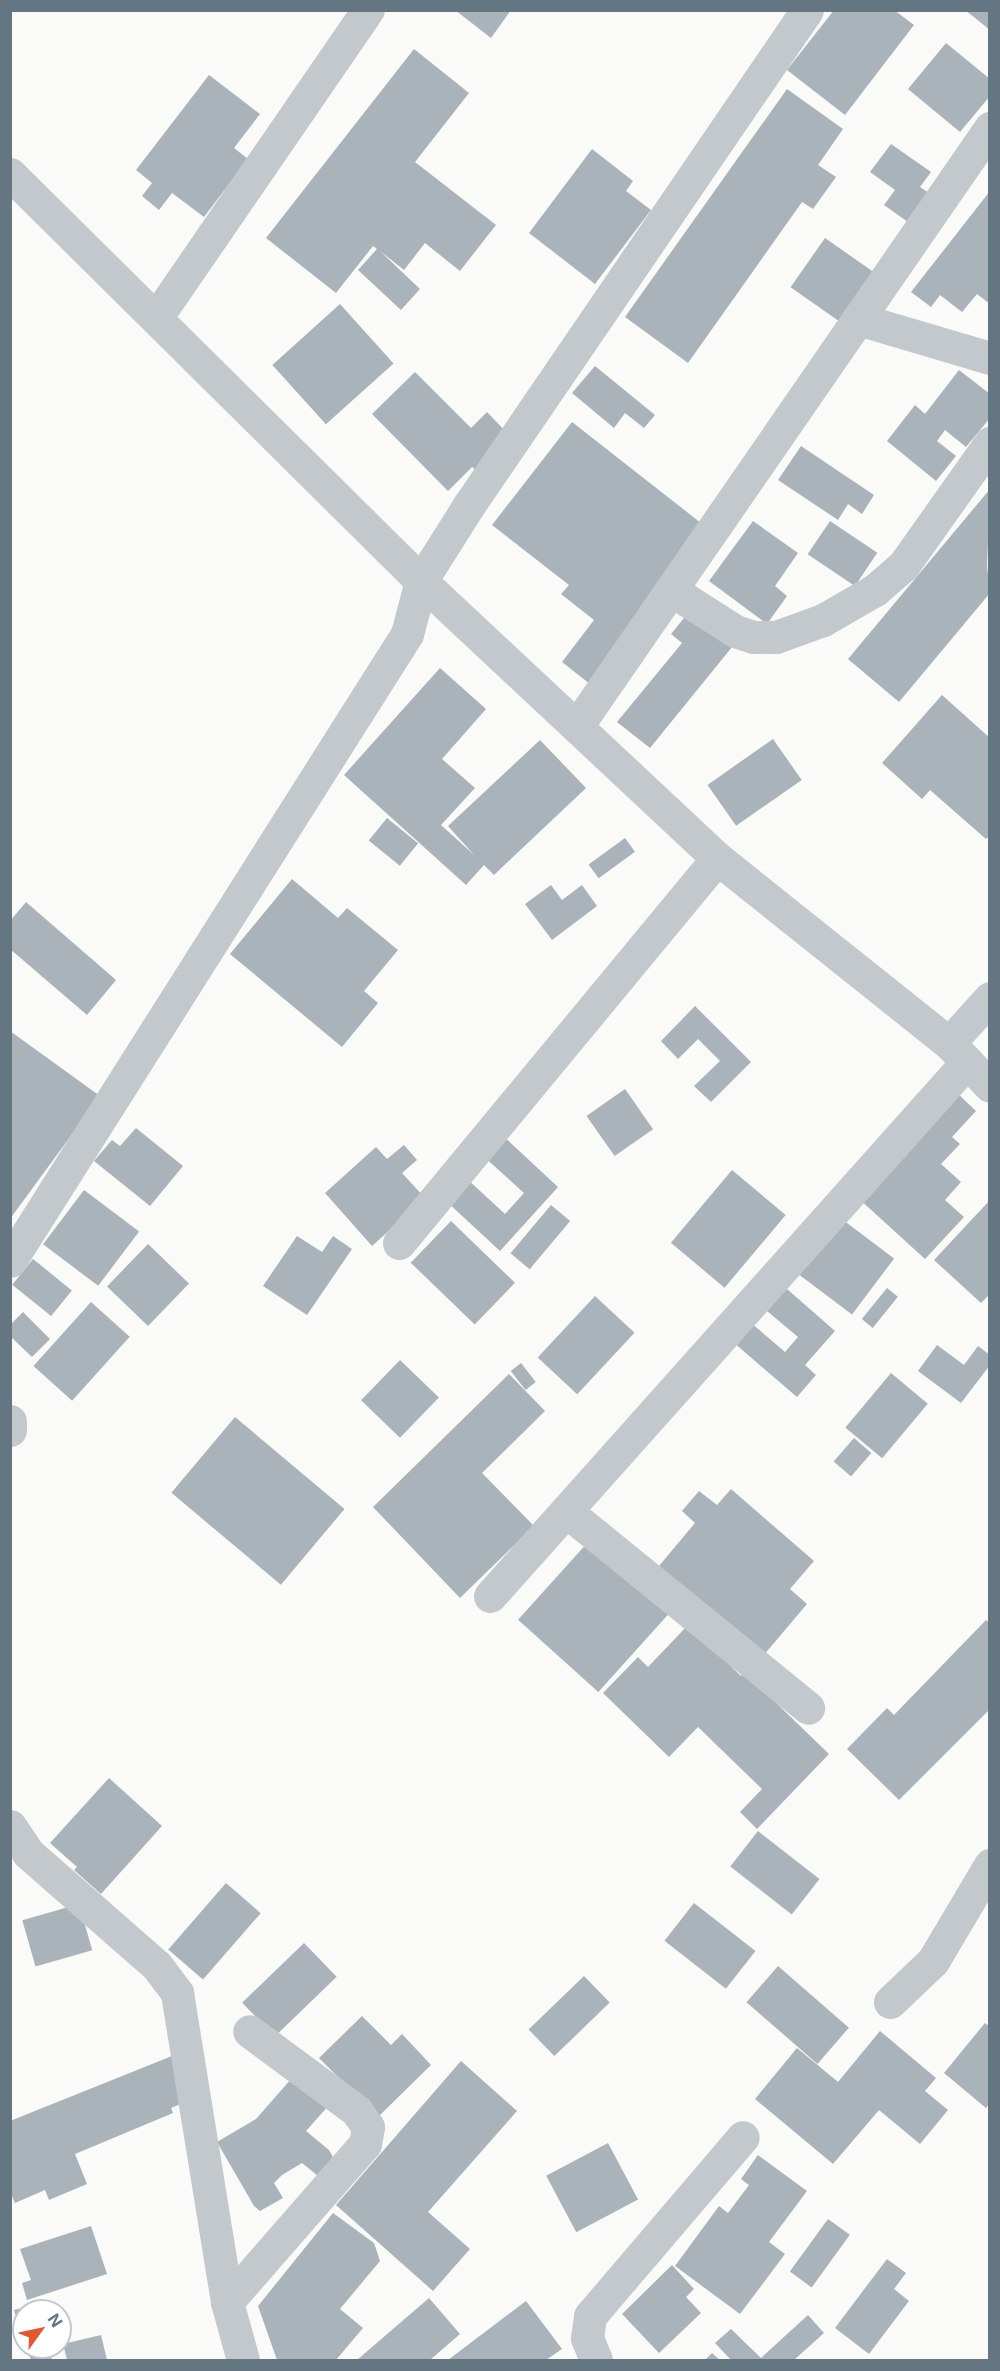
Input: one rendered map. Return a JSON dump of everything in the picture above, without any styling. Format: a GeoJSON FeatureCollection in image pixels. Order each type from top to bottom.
{"type":"FeatureCollection","features":[{"type":"Feature","properties":{"kind":"street"},"geometry":{"type":"LineString","coordinates":[[156,318],[368,10]]}},
{"type":"Feature","properties":{"kind":"street"},"geometry":{"type":"LineString","coordinates":[[10,1261],[407,634],[421,581],[469,506],[807,10]]}},
{"type":"Feature","properties":{"kind":"street"},"geometry":{"type":"LineString","coordinates":[[577,726],[990,128]]}},
{"type":"Feature","properties":{"kind":"street"},"geometry":{"type":"LineString","coordinates":[[10,174],[421,581],[717,858],[958,1052],[990,1086]]}},
{"type":"Feature","properties":{"kind":"street"},"geometry":{"type":"LineString","coordinates":[[858,319],[990,358]]}},
{"type":"Feature","properties":{"kind":"street"},"geometry":{"type":"LineString","coordinates":[[671,590],[735,631],[753,637],[776,637],[823,620],[875,590],[903,566],[990,443]]}},
{"type":"Feature","properties":{"kind":"street"},"geometry":{"type":"LineString","coordinates":[[399,1243],[717,858]]}},
{"type":"Feature","properties":{"kind":"street"},"geometry":{"type":"LineString","coordinates":[[490,1596],[566,1511],[958,1052],[990,998]]}},
{"type":"Feature","properties":{"kind":"street"},"geometry":{"type":"LineString","coordinates":[[10,1421],[10,1430]]}},
{"type":"Feature","properties":{"kind":"street"},"geometry":{"type":"LineString","coordinates":[[566,1511],[808,1708]]}},
{"type":"Feature","properties":{"kind":"street"},"geometry":{"type":"LineString","coordinates":[[10,1826],[28,1853],[157,1966],[177,1993],[227,2302],[243,2361]]}},
{"type":"Feature","properties":{"kind":"street"},"geometry":{"type":"LineString","coordinates":[[890,2002],[933,1961],[990,1865]]}},
{"type":"Feature","properties":{"kind":"street"},"geometry":{"type":"LineString","coordinates":[[227,2302],[365,2144],[368,2127],[357,2111],[249,2031]]}},
{"type":"Feature","properties":{"kind":"street"},"geometry":{"type":"LineString","coordinates":[[596,2361],[587,2338],[590,2316],[743,2137]]}},
{"type":"Feature","properties":{"kind":"building"},"geometry":{"type":"Polygon","coordinates":[[[455,10],[511,10],[491,38],[455,10]]]}},
{"type":"Feature","properties":{"kind":"building"},"geometry":{"type":"Polygon","coordinates":[[[834,10],[894,10],[914,25],[845,115],[787,70],[834,10]]]}},
{"type":"Feature","properties":{"kind":"building"},"geometry":{"type":"Polygon","coordinates":[[[965,10],[990,10],[990,30],[965,10]]]}},
{"type":"Feature","properties":{"kind":"building"},"geometry":{"type":"Polygon","coordinates":[[[946,43],[990,79],[990,96],[960,132],[908,89],[946,43]]]}},
{"type":"Feature","properties":{"kind":"building"},"geometry":{"type":"Polygon","coordinates":[[[414,49],[469,93],[415,162],[496,225],[460,271],[425,243],[404,270],[380,251],[420,289],[401,310],[358,270],[377,249],[373,246],[336,293],[266,238],[414,49]]]}},
{"type":"Feature","properties":{"kind":"building"},"geometry":{"type":"Polygon","coordinates":[[[209,75],[260,114],[234,148],[248,159],[204,217],[172,193],[159,210],[142,196],[152,183],[136,170],[209,75]]]}},
{"type":"Feature","properties":{"kind":"building"},"geometry":{"type":"Polygon","coordinates":[[[787,89],[843,129],[818,165],[836,177],[813,209],[802,202],[688,363],[625,317],[787,89]]]}},
{"type":"Feature","properties":{"kind":"building"},"geometry":{"type":"Polygon","coordinates":[[[891,144],[931,172],[920,187],[936,198],[915,227],[884,205],[895,190],[870,172],[891,144]]]}},
{"type":"Feature","properties":{"kind":"building"},"geometry":{"type":"Polygon","coordinates":[[[592,149],[633,181],[626,191],[651,210],[595,284],[529,233],[592,149]]]}},
{"type":"Feature","properties":{"kind":"building"},"geometry":{"type":"Polygon","coordinates":[[[990,191],[990,304],[977,294],[962,312],[940,295],[931,307],[911,292],[990,191]]]}},
{"type":"Feature","properties":{"kind":"building"},"geometry":{"type":"Polygon","coordinates":[[[825,238],[881,277],[846,326],[791,287],[825,238]]]}},
{"type":"Feature","properties":{"kind":"building"},"geometry":{"type":"Polygon","coordinates":[[[340,304],[394,363],[326,424],[272,365],[340,304]]]}},
{"type":"Feature","properties":{"kind":"building"},"geometry":{"type":"Polygon","coordinates":[[[595,366],[655,415],[644,428],[625,413],[614,428],[572,393],[595,366]]]}},
{"type":"Feature","properties":{"kind":"building"},"geometry":{"type":"Polygon","coordinates":[[[959,370],[990,394],[990,418],[966,447],[945,430],[937,441],[956,456],[936,481],[887,441],[915,405],[925,414],[959,370]]]}},
{"type":"Feature","properties":{"kind":"building"},"geometry":{"type":"Polygon","coordinates":[[[415,372],[471,428],[487,412],[512,438],[478,472],[472,467],[448,491],[372,414],[415,372]]]}},
{"type":"Feature","properties":{"kind":"building"},"geometry":{"type":"Polygon","coordinates":[[[572,422],[715,534],[595,688],[562,662],[594,620],[561,594],[569,585],[492,525],[572,422]]]}},
{"type":"Feature","properties":{"kind":"building"},"geometry":{"type":"Polygon","coordinates":[[[801,446],[874,495],[862,514],[848,504],[838,520],[778,480],[801,446]]]}},
{"type":"Feature","properties":{"kind":"building"},"geometry":{"type":"Polygon","coordinates":[[[990,489],[987,566],[990,593],[899,702],[848,659],[990,489]]]}},
{"type":"Feature","properties":{"kind":"building"},"geometry":{"type":"Polygon","coordinates":[[[753,521],[798,553],[775,586],[787,596],[767,624],[709,581],[753,521]]]}},
{"type":"Feature","properties":{"kind":"building"},"geometry":{"type":"Polygon","coordinates":[[[830,521],[877,553],[855,586],[808,554],[830,521]]]}},
{"type":"Feature","properties":{"kind":"building"},"geometry":{"type":"Polygon","coordinates":[[[698,601],[741,636],[650,748],[617,722],[682,643],[671,634],[698,601]]]}},
{"type":"Feature","properties":{"kind":"building"},"geometry":{"type":"Polygon","coordinates":[[[440,668],[486,709],[442,759],[475,788],[441,825],[474,855],[448,826],[540,740],[586,788],[494,875],[484,865],[466,885],[344,775],[440,668]]]}},
{"type":"Feature","properties":{"kind":"building"},"geometry":{"type":"Polygon","coordinates":[[[942,695],[990,738],[990,836],[986,839],[930,790],[922,799],[882,763],[942,695]]]}},
{"type":"Feature","properties":{"kind":"building"},"geometry":{"type":"Polygon","coordinates":[[[773,739],[802,780],[736,826],[707,785],[773,739]]]}},
{"type":"Feature","properties":{"kind":"building"},"geometry":{"type":"Polygon","coordinates":[[[387,818],[418,843],[400,866],[369,841],[387,818]]]}},
{"type":"Feature","properties":{"kind":"building"},"geometry":{"type":"Polygon","coordinates":[[[625,838],[635,852],[599,878],[589,864],[625,838]]]}},
{"type":"Feature","properties":{"kind":"building"},"geometry":{"type":"Polygon","coordinates":[[[292,879],[338,918],[347,908],[398,950],[364,991],[378,1003],[342,1047],[230,954],[292,879]]]}},
{"type":"Feature","properties":{"kind":"building"},"geometry":{"type":"Polygon","coordinates":[[[551,885],[562,900],[582,885],[597,906],[552,940],[525,904],[551,885]]]}},
{"type":"Feature","properties":{"kind":"building"},"geometry":{"type":"Polygon","coordinates":[[[26,902],[116,980],[87,1015],[10,949],[10,921],[26,902]]]}},
{"type":"Feature","properties":{"kind":"building"},"geometry":{"type":"Polygon","coordinates":[[[695,1006],[751,1062],[711,1102],[694,1086],[720,1061],[698,1039],[678,1059],[661,1041],[695,1006]]]}},
{"type":"Feature","properties":{"kind":"building"},"geometry":{"type":"Polygon","coordinates":[[[10,1031],[100,1096],[10,1219],[10,1031]]]}},
{"type":"Feature","properties":{"kind":"building"},"geometry":{"type":"Polygon","coordinates":[[[625,1089],[653,1129],[615,1156],[586,1116],[625,1089]]]}},
{"type":"Feature","properties":{"kind":"building"},"geometry":{"type":"Polygon","coordinates":[[[955,1091],[976,1111],[952,1137],[960,1144],[941,1164],[961,1182],[945,1200],[964,1217],[925,1259],[857,1197],[955,1091]]]}},
{"type":"Feature","properties":{"kind":"building"},"geometry":{"type":"Polygon","coordinates":[[[136,1128],[183,1166],[150,1206],[94,1161],[112,1140],[120,1146],[136,1128]]]}},
{"type":"Feature","properties":{"kind":"building"},"geometry":{"type":"Polygon","coordinates":[[[501,1134],[558,1187],[500,1251],[445,1200],[466,1178],[505,1214],[524,1193],[482,1155],[501,1134]]]}},
{"type":"Feature","properties":{"kind":"building"},"geometry":{"type":"Polygon","coordinates":[[[404,1145],[417,1160],[402,1173],[425,1198],[372,1246],[325,1193],[376,1147],[387,1159],[404,1145]]]}},
{"type":"Feature","properties":{"kind":"building"},"geometry":{"type":"Polygon","coordinates":[[[732,1170],[786,1215],[725,1288],[671,1243],[732,1170]]]}},
{"type":"Feature","properties":{"kind":"building"},"geometry":{"type":"Polygon","coordinates":[[[84,1190],[139,1232],[98,1286],[43,1244],[84,1190]]]}},
{"type":"Feature","properties":{"kind":"building"},"geometry":{"type":"Polygon","coordinates":[[[990,1200],[990,1294],[981,1303],[934,1260],[990,1200]]]}},
{"type":"Feature","properties":{"kind":"building"},"geometry":{"type":"Polygon","coordinates":[[[551,1205],[570,1221],[530,1269],[511,1253],[551,1205]]]}},
{"type":"Feature","properties":{"kind":"building"},"geometry":{"type":"Polygon","coordinates":[[[839,1217],[894,1259],[852,1314],[797,1273],[839,1217]]]}},
{"type":"Feature","properties":{"kind":"building"},"geometry":{"type":"Polygon","coordinates":[[[451,1221],[515,1283],[475,1325],[411,1263],[451,1221]]]}},
{"type":"Feature","properties":{"kind":"building"},"geometry":{"type":"Polygon","coordinates":[[[297,1236],[322,1252],[333,1236],[352,1249],[307,1315],[263,1286],[297,1236]]]}},
{"type":"Feature","properties":{"kind":"building"},"geometry":{"type":"Polygon","coordinates":[[[148,1244],[189,1284],[148,1326],[107,1286],[148,1244]]]}},
{"type":"Feature","properties":{"kind":"building"},"geometry":{"type":"Polygon","coordinates":[[[33,1259],[72,1290],[51,1316],[12,1285],[33,1259]]]}},
{"type":"Feature","properties":{"kind":"building"},"geometry":{"type":"Polygon","coordinates":[[[779,1282],[835,1331],[805,1365],[816,1375],[797,1397],[733,1342],[750,1322],[785,1352],[798,1337],[760,1305],[779,1282]]]}},
{"type":"Feature","properties":{"kind":"building"},"geometry":{"type":"Polygon","coordinates":[[[887,1288],[898,1297],[873,1328],[862,1319],[887,1288]]]}},
{"type":"Feature","properties":{"kind":"building"},"geometry":{"type":"Polygon","coordinates":[[[595,1296],[634,1333],[577,1394],[538,1357],[595,1296]]]}},
{"type":"Feature","properties":{"kind":"building"},"geometry":{"type":"Polygon","coordinates":[[[91,1302],[130,1337],[72,1401],[33,1366],[91,1302]]]}},
{"type":"Feature","properties":{"kind":"building"},"geometry":{"type":"Polygon","coordinates":[[[23,1312],[50,1339],[32,1357],[10,1336],[10,1325],[23,1312]]]}},
{"type":"Feature","properties":{"kind":"building"},"geometry":{"type":"Polygon","coordinates":[[[937,1345],[964,1365],[978,1346],[990,1355],[990,1365],[961,1403],[918,1371],[937,1345]]]}},
{"type":"Feature","properties":{"kind":"building"},"geometry":{"type":"Polygon","coordinates":[[[400,1360],[439,1398],[400,1438],[361,1400],[400,1360]]]}},
{"type":"Feature","properties":{"kind":"building"},"geometry":{"type":"Polygon","coordinates":[[[521,1363],[536,1382],[526,1390],[511,1371],[521,1363]]]}},
{"type":"Feature","properties":{"kind":"building"},"geometry":{"type":"Polygon","coordinates":[[[891,1373],[928,1404],[882,1458],[845,1427],[891,1373]]]}},
{"type":"Feature","properties":{"kind":"building"},"geometry":{"type":"Polygon","coordinates":[[[509,1374],[545,1411],[482,1473],[534,1526],[460,1598],[373,1507],[509,1374]]]}},
{"type":"Feature","properties":{"kind":"building"},"geometry":{"type":"Polygon","coordinates":[[[235,1417],[345,1509],[281,1585],[171,1493],[235,1417]]]}},
{"type":"Feature","properties":{"kind":"building"},"geometry":{"type":"Polygon","coordinates":[[[854,1438],[871,1453],[851,1476],[834,1461],[854,1438]]]}},
{"type":"Feature","properties":{"kind":"building"},"geometry":{"type":"Polygon","coordinates":[[[731,1489],[814,1561],[790,1589],[807,1604],[763,1656],[659,1566],[695,1523],[682,1511],[699,1491],[717,1505],[731,1489]]]}},
{"type":"Feature","properties":{"kind":"building"},"geometry":{"type":"Polygon","coordinates":[[[589,1541],[669,1613],[598,1692],[518,1620],[589,1541]]]}},
{"type":"Feature","properties":{"kind":"building"},"geometry":{"type":"Polygon","coordinates":[[[986,1620],[990,1623],[990,1712],[988,1711],[899,1800],[847,1749],[887,1708],[894,1715],[986,1620]]]}},
{"type":"Feature","properties":{"kind":"building"},"geometry":{"type":"Polygon","coordinates":[[[688,1625],[741,1676],[744,1672],[829,1754],[757,1829],[740,1812],[762,1789],[698,1727],[669,1757],[603,1693],[638,1657],[648,1667],[688,1625]]]}},
{"type":"Feature","properties":{"kind":"building"},"geometry":{"type":"Polygon","coordinates":[[[109,1778],[162,1826],[101,1894],[74,1870],[77,1867],[50,1843],[109,1778]]]}},
{"type":"Feature","properties":{"kind":"building"},"geometry":{"type":"Polygon","coordinates":[[[758,1831],[819,1879],[792,1914],[730,1866],[758,1831]]]}},
{"type":"Feature","properties":{"kind":"building"},"geometry":{"type":"Polygon","coordinates":[[[226,1883],[261,1913],[203,1980],[168,1949],[226,1883]]]}},
{"type":"Feature","properties":{"kind":"building"},"geometry":{"type":"Polygon","coordinates":[[[694,1903],[755,1951],[726,1989],[664,1941],[694,1903]]]}},
{"type":"Feature","properties":{"kind":"building"},"geometry":{"type":"Polygon","coordinates":[[[79,1904],[92,1950],[36,1966],[22,1920],[79,1904]]]}},
{"type":"Feature","properties":{"kind":"building"},"geometry":{"type":"Polygon","coordinates":[[[304,1943],[337,1977],[275,2037],[242,2003],[304,1943]]]}},
{"type":"Feature","properties":{"kind":"building"},"geometry":{"type":"Polygon","coordinates":[[[778,1966],[849,2028],[817,2064],[747,2002],[778,1966]]]}},
{"type":"Feature","properties":{"kind":"building"},"geometry":{"type":"Polygon","coordinates":[[[584,1976],[610,2003],[554,2056],[529,2029],[584,1976]]]}},
{"type":"Feature","properties":{"kind":"building"},"geometry":{"type":"Polygon","coordinates":[[[362,2016],[391,2045],[402,2034],[431,2065],[378,2117],[319,2058],[362,2016]]]}},
{"type":"Feature","properties":{"kind":"building"},"geometry":{"type":"Polygon","coordinates":[[[985,2023],[990,2027],[990,2103],[986,2108],[944,2073],[985,2023]]]}},
{"type":"Feature","properties":{"kind":"building"},"geometry":{"type":"Polygon","coordinates":[[[880,2031],[936,2078],[925,2091],[948,2110],[920,2144],[879,2110],[833,2164],[755,2099],[797,2048],[838,2082],[880,2031]]]}},
{"type":"Feature","properties":{"kind":"building"},"geometry":{"type":"Polygon","coordinates":[[[172,2056],[195,2098],[171,2108],[173,2113],[75,2154],[87,2184],[49,2200],[45,2190],[15,2203],[10,2192],[10,2121],[172,2056]]]}},
{"type":"Feature","properties":{"kind":"building"},"geometry":{"type":"Polygon","coordinates":[[[461,2061],[517,2111],[428,2212],[470,2249],[433,2291],[336,2205],[461,2061]]]}},
{"type":"Feature","properties":{"kind":"building"},"geometry":{"type":"Polygon","coordinates":[[[299,2070],[330,2104],[306,2131],[329,2150],[333,2157],[317,2175],[302,2163],[282,2175],[274,2183],[283,2198],[260,2211],[254,2206],[217,2142],[256,2119],[299,2070]]]}},
{"type":"Feature","properties":{"kind":"building"},"geometry":{"type":"Polygon","coordinates":[[[608,2143],[638,2200],[576,2232],[546,2176],[608,2143]]]}},
{"type":"Feature","properties":{"kind":"building"},"geometry":{"type":"Polygon","coordinates":[[[758,2155],[807,2191],[769,2242],[785,2254],[740,2314],[675,2266],[719,2206],[728,2213],[749,2185],[741,2179],[758,2155]]]}},
{"type":"Feature","properties":{"kind":"building"},"geometry":{"type":"Polygon","coordinates":[[[333,2213],[374,2243],[380,2261],[340,2309],[363,2328],[336,2360],[277,2360],[258,2306],[333,2213]]]}},
{"type":"Feature","properties":{"kind":"building"},"geometry":{"type":"Polygon","coordinates":[[[828,2219],[850,2235],[812,2287],[790,2272],[828,2219]]]}},
{"type":"Feature","properties":{"kind":"building"},"geometry":{"type":"Polygon","coordinates":[[[91,2226],[107,2274],[27,2299],[22,2283],[31,2280],[20,2249],[91,2226]]]}},
{"type":"Feature","properties":{"kind":"building"},"geometry":{"type":"Polygon","coordinates":[[[887,2259],[906,2273],[894,2289],[909,2301],[869,2354],[835,2328],[887,2259]]]}},
{"type":"Feature","properties":{"kind":"building"},"geometry":{"type":"Polygon","coordinates":[[[672,2265],[694,2289],[686,2297],[701,2313],[659,2353],[622,2314],[672,2265]]]}},
{"type":"Feature","properties":{"kind":"building"},"geometry":{"type":"Polygon","coordinates":[[[429,2298],[460,2334],[430,2360],[357,2360],[429,2298]]]}},
{"type":"Feature","properties":{"kind":"building"},"geometry":{"type":"Polygon","coordinates":[[[526,2301],[562,2349],[546,2360],[448,2360],[526,2301]]]}},
{"type":"Feature","properties":{"kind":"building"},"geometry":{"type":"Polygon","coordinates":[[[808,2315],[824,2333],[794,2360],[731,2360],[715,2343],[731,2329],[761,2358],[808,2315]]]}},
{"type":"Feature","properties":{"kind":"building"},"geometry":{"type":"Polygon","coordinates":[[[101,2335],[107,2360],[67,2360],[72,2359],[72,2342],[101,2335]]]}},
{"type":"Feature","properties":{"kind":"building"},"geometry":{"type":"Polygon","coordinates":[[[712,2353],[720,2360],[705,2360],[712,2353]]]}}]}
